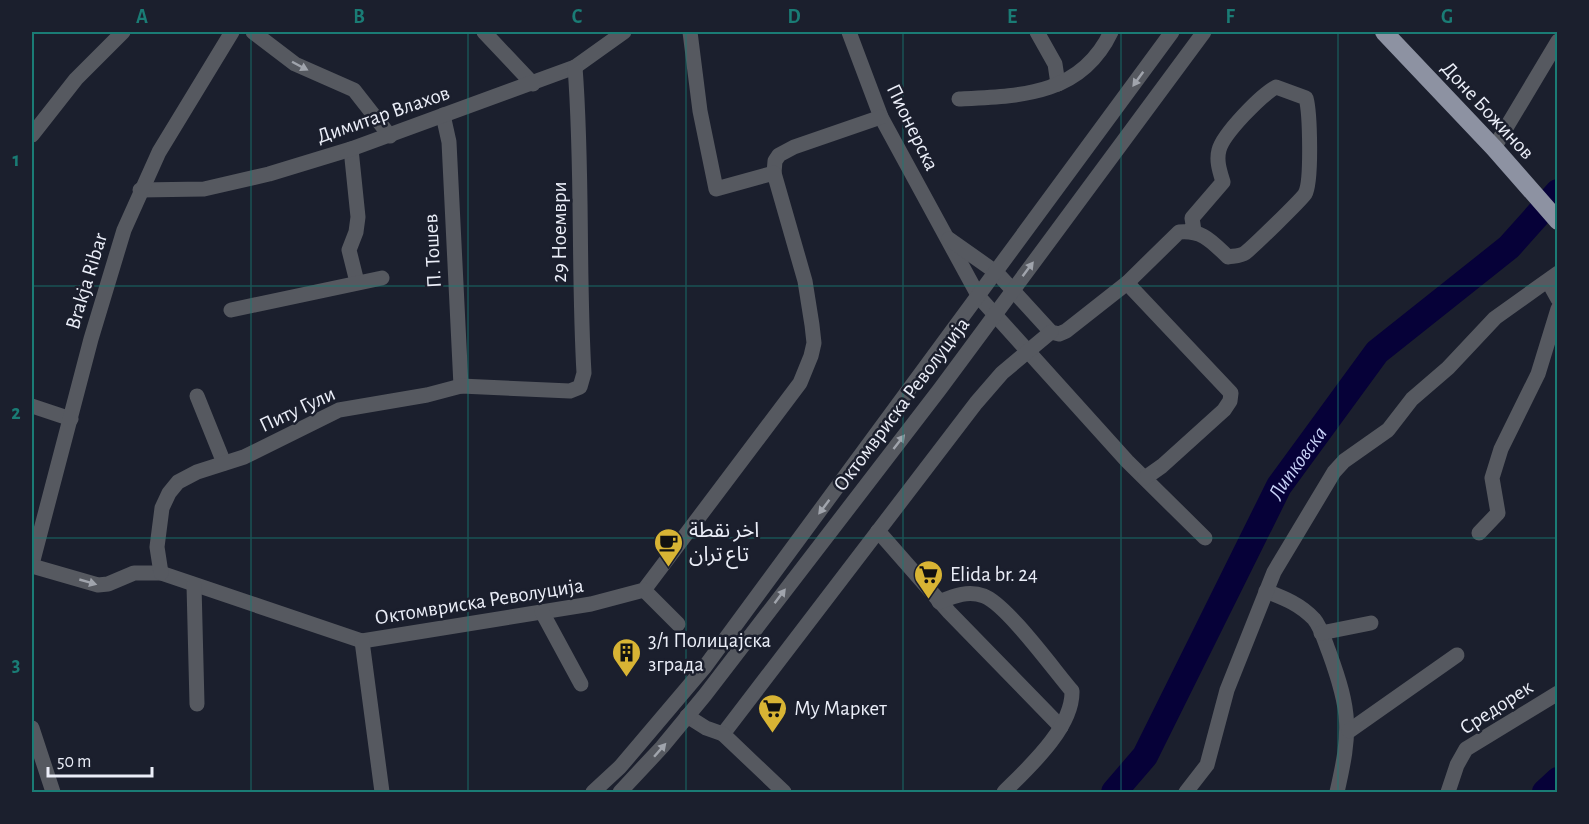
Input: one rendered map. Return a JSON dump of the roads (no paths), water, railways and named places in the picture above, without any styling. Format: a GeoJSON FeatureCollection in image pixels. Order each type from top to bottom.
{"type":"FeatureCollection","features":[{"type":"Feature","properties":{"kind":"main road","name":"Доне Божинов"},"geometry":{"type":"LineString","coordinates":[[1384,32],[1494,148],[1557,221]]}},
{"type":"Feature","properties":{"kind":"street"},"geometry":{"type":"LineString","coordinates":[[32,135],[76,80],[123,32]]}},
{"type":"Feature","properties":{"kind":"street","name":"Brakja Ribar"},"geometry":{"type":"LineString","coordinates":[[32,565],[34,542],[71,419],[109,276],[140,190],[159,152],[232,32]]}},
{"type":"Feature","properties":{"kind":"street"},"geometry":{"type":"LineString","coordinates":[[253,32],[295,64],[354,90],[390,136]]}},
{"type":"Feature","properties":{"kind":"street"},"geometry":{"type":"LineString","coordinates":[[484,32],[533,84]]}},
{"type":"Feature","properties":{"kind":"street","name":"Димитар Влахов"},"geometry":{"type":"LineString","coordinates":[[140,190],[204,189],[351,149],[575,67],[624,32]]}},
{"type":"Feature","properties":{"kind":"street"},"geometry":{"type":"LineString","coordinates":[[690,32],[700,111],[716,189],[774,173]]}},
{"type":"Feature","properties":{"kind":"street","name":"Пионерска"},"geometry":{"type":"LineString","coordinates":[[849,32],[881,117],[979,297],[1027,352],[1205,538]]}},
{"type":"Feature","properties":{"kind":"street"},"geometry":{"type":"LineString","coordinates":[[1037,32],[1055,64],[1058,84]]}},
{"type":"Feature","properties":{"kind":"street"},"geometry":{"type":"LineString","coordinates":[[959,99],[1016,97],[1058,84],[1095,60],[1112,32]]}},
{"type":"Feature","properties":{"kind":"street","name":"Октомвриска Револуција"},"geometry":{"type":"LineString","coordinates":[[593,792],[647,737],[704,668],[997,273],[1172,32]]}},
{"type":"Feature","properties":{"kind":"street","name":"Октомвриска Револуција"},"geometry":{"type":"LineString","coordinates":[[620,792],[687,716],[940,389],[1204,32]]}},
{"type":"Feature","properties":{"kind":"street"},"geometry":{"type":"LineString","coordinates":[[1494,148],[1557,41]]}},
{"type":"Feature","properties":{"kind":"street","name":"29 Ноември"},"geometry":{"type":"LineString","coordinates":[[570,391],[580,387],[584,373],[580,284],[579,121],[575,67]]}},
{"type":"Feature","properties":{"kind":"street"},"geometry":{"type":"LineString","coordinates":[[723,734],[976,403],[1002,373],[1051,332],[1059,334],[1066,331],[1127,283],[1179,232],[1194,231],[1207,238],[1228,257],[1244,254],[1305,194],[1309,175],[1310,112],[1306,98],[1276,87],[1266,93],[1227,137],[1219,147],[1217,156],[1223,182],[1192,218],[1194,231]]}},
{"type":"Feature","properties":{"kind":"street","name":"П. Тошев"},"geometry":{"type":"LineString","coordinates":[[442,115],[449,142],[461,386]]}},
{"type":"Feature","properties":{"kind":"street"},"geometry":{"type":"LineString","coordinates":[[678,624],[644,590],[800,383],[808,368],[814,343],[810,304],[774,173],[775,161],[779,155],[794,147],[881,117]]}},
{"type":"Feature","properties":{"kind":"street"},"geometry":{"type":"LineString","coordinates":[[351,149],[358,217],[350,250],[357,282]]}},
{"type":"Feature","properties":{"kind":"street","name":"Пионерска"},"geometry":{"type":"LineString","coordinates":[[947,238],[997,273],[1051,332]]}},
{"type":"Feature","properties":{"kind":"street"},"geometry":{"type":"LineString","coordinates":[[1186,792],[1208,765],[1227,690],[1283,554],[1334,472],[1344,461],[1388,430],[1412,399],[1448,368],[1495,318],[1523,296],[1553,277],[1557,299]]}},
{"type":"Feature","properties":{"kind":"street"},"geometry":{"type":"LineString","coordinates":[[231,310],[382,278]]}},
{"type":"Feature","properties":{"kind":"street"},"geometry":{"type":"LineString","coordinates":[[1127,283],[1231,393],[1230,401],[1224,410],[1162,466],[1145,477]]}},
{"type":"Feature","properties":{"kind":"street"},"geometry":{"type":"LineString","coordinates":[[1479,533],[1498,513],[1492,478],[1501,449],[1538,374],[1557,315]]}},
{"type":"Feature","properties":{"kind":"street","name":"Питу Гули"},"geometry":{"type":"LineString","coordinates":[[161,573],[157,548],[159,526],[169,493],[178,482],[197,472],[244,457],[339,410],[427,395],[461,386],[570,391]]}},
{"type":"Feature","properties":{"kind":"street"},"geometry":{"type":"LineString","coordinates":[[197,396],[224,462]]}},
{"type":"Feature","properties":{"kind":"street"},"geometry":{"type":"LineString","coordinates":[[32,406],[71,419]]}},
{"type":"Feature","properties":{"kind":"street"},"geometry":{"type":"LineString","coordinates":[[878,531],[939,602],[1061,727]]}},
{"type":"Feature","properties":{"kind":"street"},"geometry":{"type":"LineString","coordinates":[[32,565],[98,585],[108,584],[134,573],[161,573]]}},
{"type":"Feature","properties":{"kind":"street","name":"Октомвриска Револуција"},"geometry":{"type":"LineString","coordinates":[[161,573],[362,641],[591,604],[644,590]]}},
{"type":"Feature","properties":{"kind":"street"},"geometry":{"type":"LineString","coordinates":[[194,585],[197,705]]}},
{"type":"Feature","properties":{"kind":"street"},"geometry":{"type":"LineString","coordinates":[[1266,591],[1298,605],[1316,620],[1344,698],[1349,731],[1337,792]]}},
{"type":"Feature","properties":{"kind":"street"},"geometry":{"type":"LineString","coordinates":[[939,602],[960,593],[984,596],[1005,612],[1072,691],[1072,700],[1061,727],[1033,764],[1004,792]]}},
{"type":"Feature","properties":{"kind":"street"},"geometry":{"type":"LineString","coordinates":[[542,612],[581,684]]}},
{"type":"Feature","properties":{"kind":"street"},"geometry":{"type":"LineString","coordinates":[[1321,633],[1371,623]]}},
{"type":"Feature","properties":{"kind":"street"},"geometry":{"type":"LineString","coordinates":[[362,641],[382,792]]}},
{"type":"Feature","properties":{"kind":"street"},"geometry":{"type":"LineString","coordinates":[[1349,731],[1457,655]]}},
{"type":"Feature","properties":{"kind":"street","name":"Средорек"},"geometry":{"type":"LineString","coordinates":[[1448,792],[1456,765],[1466,749],[1557,693]]}},
{"type":"Feature","properties":{"kind":"street"},"geometry":{"type":"LineString","coordinates":[[687,716],[706,728],[723,734],[784,792]]}},
{"type":"Feature","properties":{"kind":"street"},"geometry":{"type":"LineString","coordinates":[[32,728],[52,792]]}},
{"type":"Feature","properties":{"kind":"waterway","name":"Липковска"},"geometry":{"type":"LineString","coordinates":[[1114,792],[1145,756],[1279,486],[1377,352],[1509,247],[1558,192]]}},
{"type":"Feature","properties":{"kind":"waterway"},"geometry":{"type":"LineString","coordinates":[[1545,792],[1558,780]]}},
{"type":"Feature","properties":{"kind":"place","name":"اخر نقطة تاع تران"},"geometry":{"type":"Point","coordinates":[668,568]}},
{"type":"Feature","properties":{"kind":"place","name":"Elida br. 24"},"geometry":{"type":"Point","coordinates":[929,600]}},
{"type":"Feature","properties":{"kind":"place","name":"3/1 Полицајска зграда"},"geometry":{"type":"Point","coordinates":[627,678]}},
{"type":"Feature","properties":{"kind":"place","name":"Му Маркет"},"geometry":{"type":"Point","coordinates":[773,734]}}]}
